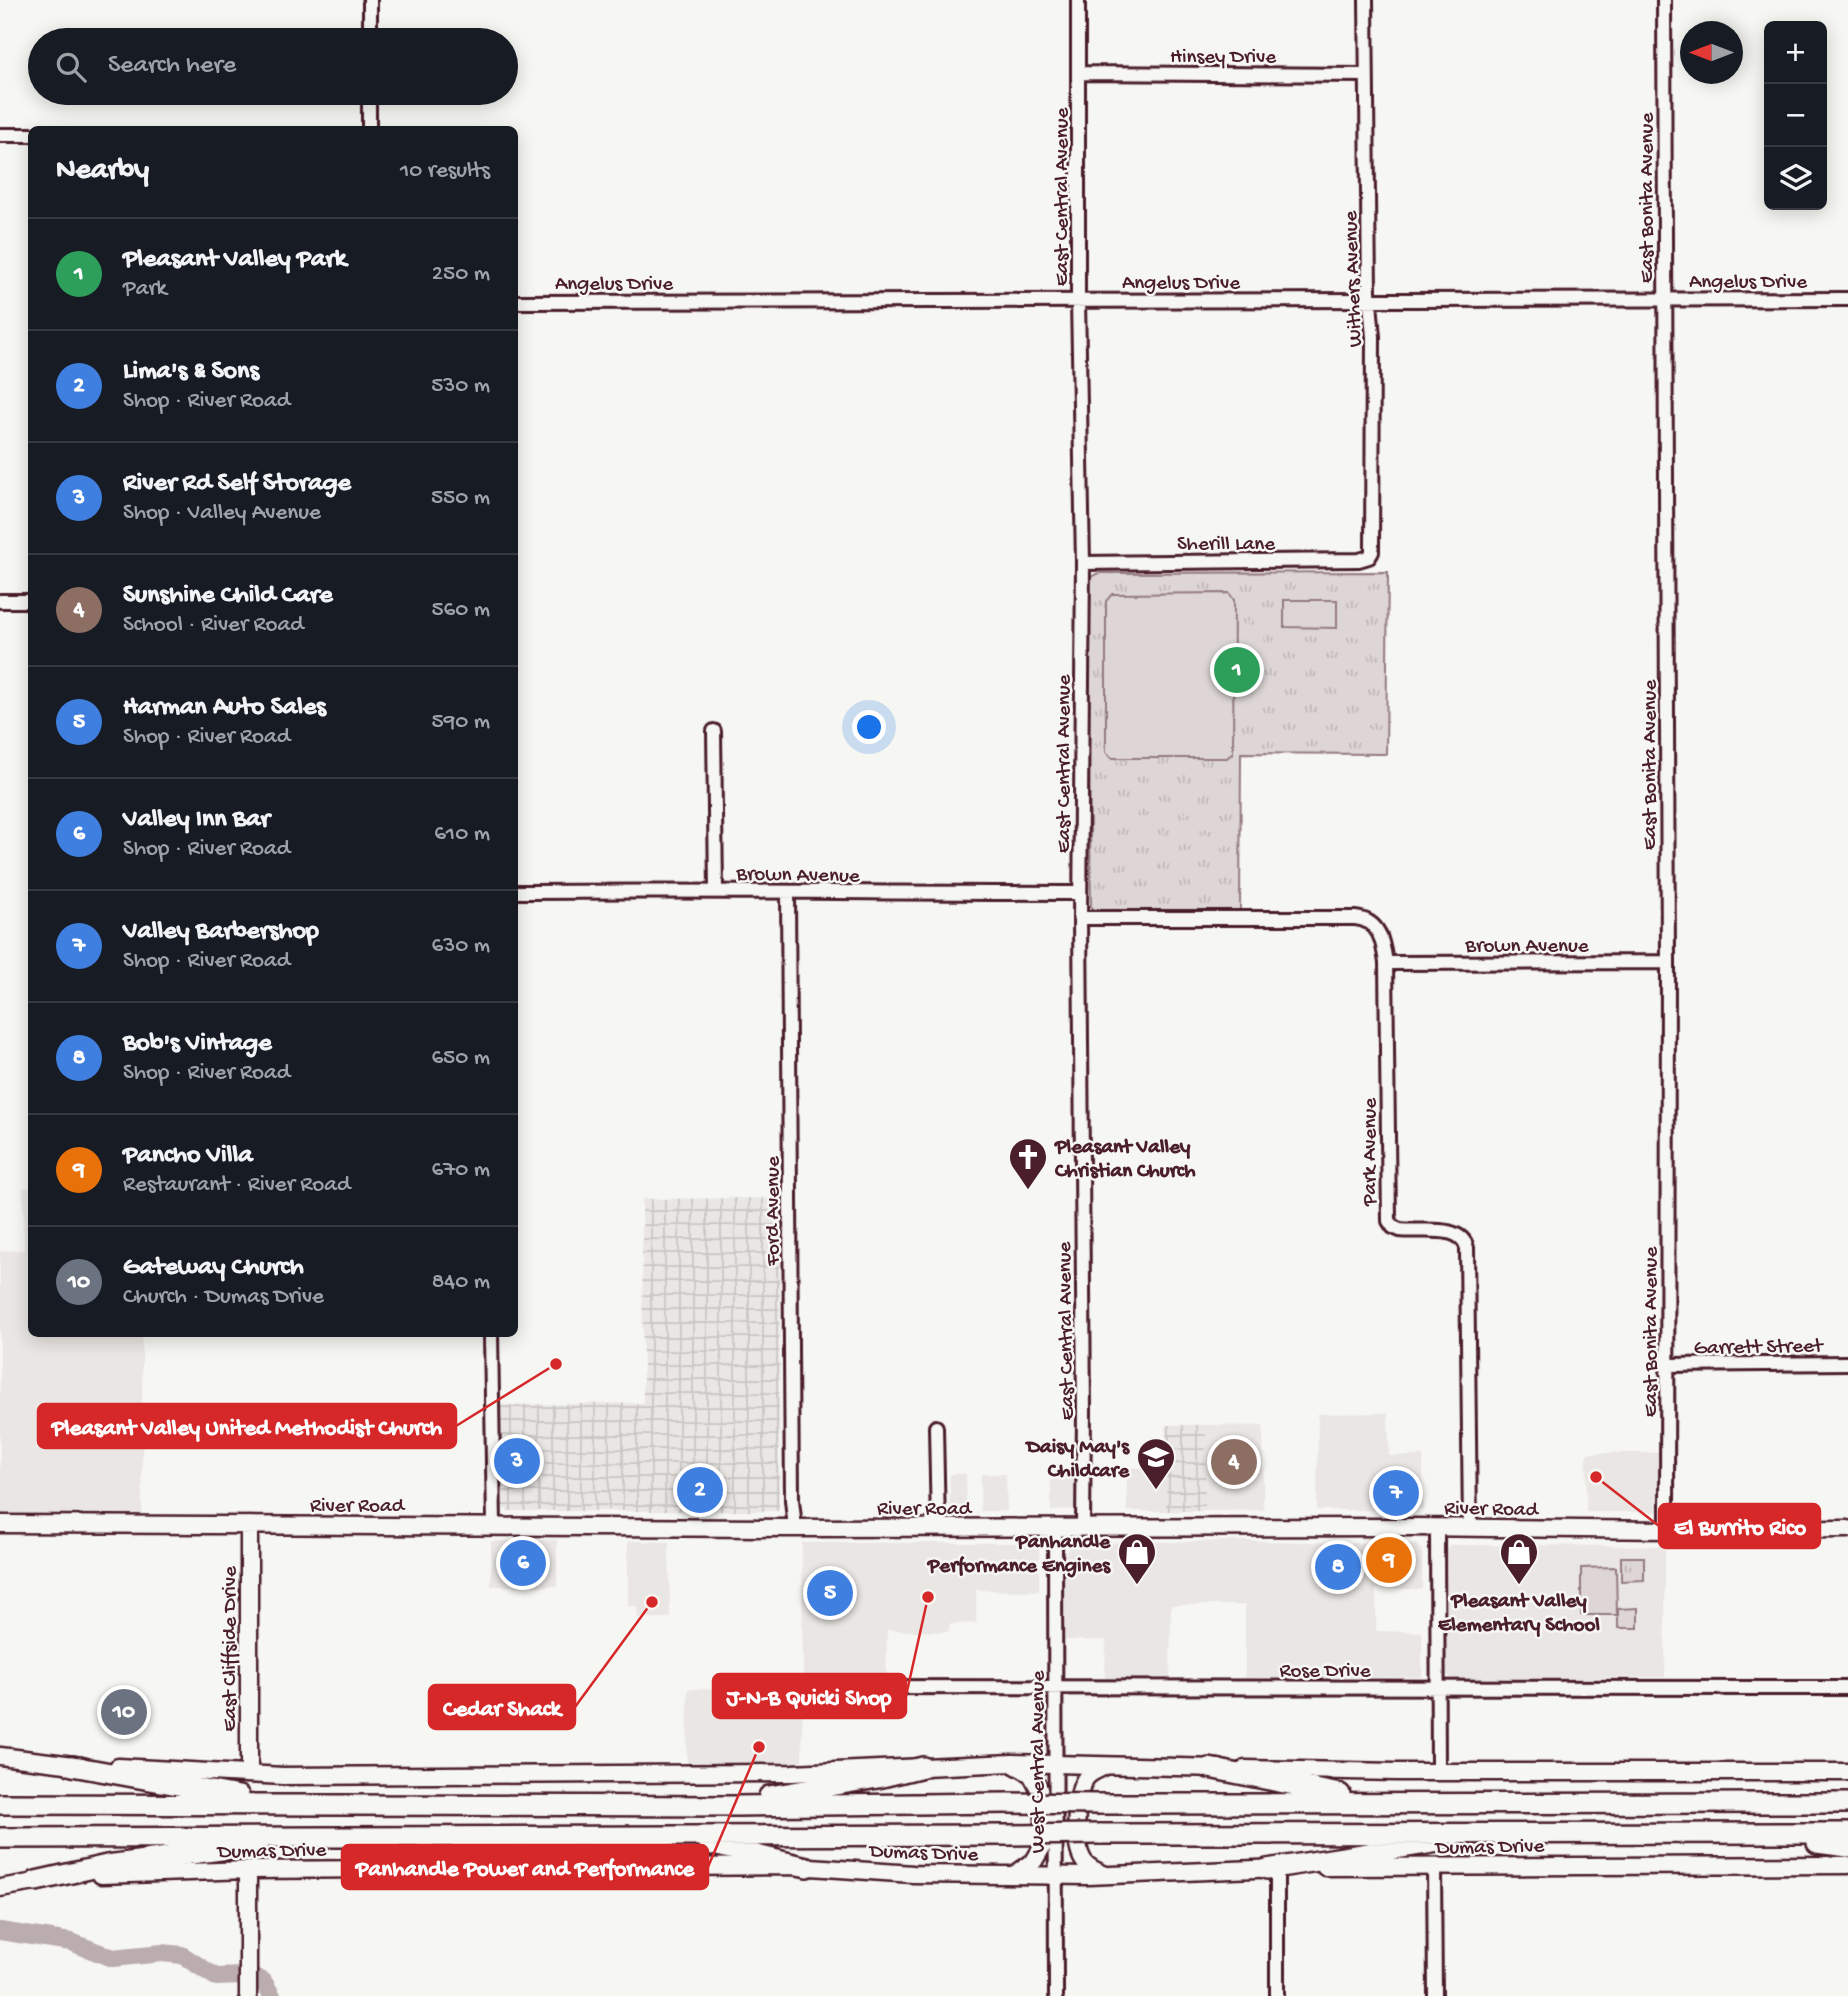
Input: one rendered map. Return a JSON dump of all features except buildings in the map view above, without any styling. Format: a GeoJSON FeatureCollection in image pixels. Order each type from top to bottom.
{"type":"FeatureCollection","features":[{"type":"Feature","properties":{"kind":"highway"},"geometry":{"type":"LineString","coordinates":[[72,1766],[285,1805]]}},
{"type":"Feature","properties":{"kind":"highway"},"geometry":{"type":"LineString","coordinates":[[694,1806],[807,1790],[923,1767]]}},
{"type":"Feature","properties":{"kind":"highway"},"geometry":{"type":"LineString","coordinates":[[1209,1768],[1331,1793],[1446,1802]]}},
{"type":"Feature","properties":{"kind":"highway"},"geometry":{"type":"LineString","coordinates":[[0,1804],[694,1806],[1009,1803],[1848,1803]]}},
{"type":"Feature","properties":{"kind":"highway"},"geometry":{"type":"LineString","coordinates":[[1272,1868],[1495,1833]]}},
{"type":"Feature","properties":{"kind":"highway"},"geometry":{"type":"LineString","coordinates":[[1746,1833],[1848,1847]]}},
{"type":"Feature","properties":{"kind":"highway"},"geometry":{"type":"LineString","coordinates":[[0,1838],[316,1835],[1848,1833]]}},
{"type":"Feature","properties":{"kind":"highway"},"geometry":{"type":"LineString","coordinates":[[36,1881],[107,1865],[244,1848],[316,1835]]}},
{"type":"Feature","properties":{"kind":"highway"},"geometry":{"type":"LineString","coordinates":[[600,1835],[718,1845],[807,1867]]}},
{"type":"Feature","properties":{"kind":"main road","name":"River Road"},"geometry":{"type":"LineString","coordinates":[[0,1524],[1848,1529]]}},
{"type":"Feature","properties":{"kind":"main road","name":"East Cliffside Drive"},"geometry":{"type":"LineString","coordinates":[[249,1525],[249,1774]]}},
{"type":"Feature","properties":{"kind":"main road"},"geometry":{"type":"LineString","coordinates":[[0,1756],[72,1766],[283,1776],[780,1773],[1012,1763],[1438,1772],[1848,1772]]}},
{"type":"Feature","properties":{"kind":"main road"},"geometry":{"type":"LineString","coordinates":[[1012,1763],[1031,1774],[1039,1789],[1044,1818],[1044,1844],[1034,1861],[1014,1875]]}},
{"type":"Feature","properties":{"kind":"main road"},"geometry":{"type":"LineString","coordinates":[[1106,1875],[1083,1861],[1079,1846],[1077,1813],[1079,1791],[1088,1775],[1107,1765]]}},
{"type":"Feature","properties":{"kind":"main road","name":"Dumas Drive"},"geometry":{"type":"LineString","coordinates":[[0,1888],[36,1881],[115,1873],[248,1870],[807,1867],[913,1874],[1056,1876],[1272,1868],[1848,1865]]}},
{"type":"Feature","properties":{"kind":"main road"},"geometry":{"type":"LineString","coordinates":[[248,1870],[248,1996]]}},
{"type":"Feature","properties":{"kind":"street"},"geometry":{"type":"LineString","coordinates":[[370,0],[370,28]]}},
{"type":"Feature","properties":{"kind":"street","name":"East Central Avenue"},"geometry":{"type":"LineString","coordinates":[[1078,0],[1078,301],[1083,563],[1080,893],[1083,1527]]}},
{"type":"Feature","properties":{"kind":"street","name":"Withers Avenue"},"geometry":{"type":"LineString","coordinates":[[1366,0],[1370,300],[1373,337],[1374,546],[1369,556]]}},
{"type":"Feature","properties":{"kind":"street","name":"East Bonita Avenue"},"geometry":{"type":"LineString","coordinates":[[1664,0],[1668,962],[1667,1530]]}},
{"type":"Feature","properties":{"kind":"street","name":"Hinsey Drive"},"geometry":{"type":"LineString","coordinates":[[1079,73],[1366,75]]}},
{"type":"Feature","properties":{"kind":"street"},"geometry":{"type":"LineString","coordinates":[[369,105],[369,126]]}},
{"type":"Feature","properties":{"kind":"street"},"geometry":{"type":"LineString","coordinates":[[0,135],[28,135]]}},
{"type":"Feature","properties":{"kind":"street","name":"Angelus Drive"},"geometry":{"type":"LineString","coordinates":[[518,302],[1848,299]]}},
{"type":"Feature","properties":{"kind":"street","name":"Sherill Lane"},"geometry":{"type":"LineString","coordinates":[[1083,563],[1359,561],[1369,556]]}},
{"type":"Feature","properties":{"kind":"street"},"geometry":{"type":"LineString","coordinates":[[0,601],[28,601]]}},
{"type":"Feature","properties":{"kind":"street"},"geometry":{"type":"LineString","coordinates":[[714,731],[716,890]]}},
{"type":"Feature","properties":{"kind":"street","name":"Brown Avenue"},"geometry":{"type":"LineString","coordinates":[[518,892],[716,890],[788,893],[1080,893]]}},
{"type":"Feature","properties":{"kind":"street","name":"Ford Avenue"},"geometry":{"type":"LineString","coordinates":[[788,893],[792,1500],[795,1528]]}},
{"type":"Feature","properties":{"kind":"street","name":"Park Avenue"},"geometry":{"type":"LineString","coordinates":[[1080,918],[1358,918],[1373,924],[1379,933],[1386,963],[1389,1221],[1393,1227],[1400,1230],[1456,1233],[1464,1240],[1467,1248],[1469,1528]]}},
{"type":"Feature","properties":{"kind":"street","name":"Brown Avenue"},"geometry":{"type":"LineString","coordinates":[[1386,963],[1668,962]]}},
{"type":"Feature","properties":{"kind":"street"},"geometry":{"type":"LineString","coordinates":[[491,1337],[494,1526]]}},
{"type":"Feature","properties":{"kind":"street","name":"Garrett Street"},"geometry":{"type":"LineString","coordinates":[[1668,1365],[1848,1363]]}},
{"type":"Feature","properties":{"kind":"street"},"geometry":{"type":"LineString","coordinates":[[936,1427],[938,1528]]}},
{"type":"Feature","properties":{"kind":"street","name":"West Central Avenue"},"geometry":{"type":"LineString","coordinates":[[1055,1528],[1056,1996]]}},
{"type":"Feature","properties":{"kind":"street"},"geometry":{"type":"LineString","coordinates":[[1437,1528],[1438,1772]]}},
{"type":"Feature","properties":{"kind":"street","name":"Rose Drive"},"geometry":{"type":"LineString","coordinates":[[803,1687],[1848,1688]]}},
{"type":"Feature","properties":{"kind":"street"},"geometry":{"type":"LineString","coordinates":[[1434,1866],[1435,1996]]}},
{"type":"Feature","properties":{"kind":"street"},"geometry":{"type":"LineString","coordinates":[[1272,1868],[1277,1996]]}},
{"type":"Feature","properties":{"kind":"shaded area"},"geometry":{"type":"Polygon","coordinates":[[[23,1188],[28,1188],[28,1337],[142,1337],[142,1520],[0,1518],[0,1251],[24,1250],[23,1188]]]}},
{"type":"Feature","properties":{"kind":"shaded area"},"geometry":{"type":"Polygon","coordinates":[[[780,1198],[779,1511],[508,1511],[502,1507],[500,1405],[643,1403],[642,1199],[780,1198]]]}},
{"type":"Feature","properties":{"kind":"shaded area"},"geometry":{"type":"Polygon","coordinates":[[[1388,1413],[1389,1456],[1423,1456],[1423,1510],[1317,1510],[1318,1414],[1388,1413]]]}},
{"type":"Feature","properties":{"kind":"shaded area"},"geometry":{"type":"Polygon","coordinates":[[[1166,1425],[1206,1425],[1205,1511],[1166,1511],[1166,1425]]]}},
{"type":"Feature","properties":{"kind":"shaded area"},"geometry":{"type":"Polygon","coordinates":[[[1206,1425],[1263,1426],[1263,1510],[1205,1511],[1206,1425]]]}},
{"type":"Feature","properties":{"kind":"shaded area"},"geometry":{"type":"Polygon","coordinates":[[[1587,1453],[1661,1453],[1661,1509],[1658,1512],[1586,1512],[1587,1453]]]}},
{"type":"Feature","properties":{"kind":"shaded area"},"geometry":{"type":"Polygon","coordinates":[[[1127,1468],[1166,1468],[1166,1511],[1127,1511],[1127,1468]]]}},
{"type":"Feature","properties":{"kind":"shaded area"},"geometry":{"type":"Polygon","coordinates":[[[950,1474],[966,1474],[966,1511],[950,1511],[950,1474]]]}},
{"type":"Feature","properties":{"kind":"shaded area"},"geometry":{"type":"Polygon","coordinates":[[[981,1474],[1006,1474],[1007,1511],[980,1511],[981,1474]]]}},
{"type":"Feature","properties":{"kind":"shaded area"},"geometry":{"type":"Polygon","coordinates":[[[1051,1474],[1076,1475],[1076,1503],[1073,1509],[1051,1511],[1051,1474]]]}},
{"type":"Feature","properties":{"kind":"shaded area"},"geometry":{"type":"Polygon","coordinates":[[[557,1540],[557,1586],[491,1586],[491,1541],[557,1540]]]}},
{"type":"Feature","properties":{"kind":"shaded area"},"geometry":{"type":"Polygon","coordinates":[[[628,1541],[669,1542],[670,1618],[638,1618],[637,1606],[628,1606],[628,1541]]]}},
{"type":"Feature","properties":{"kind":"shaded area"},"geometry":{"type":"Polygon","coordinates":[[[1246,1541],[1416,1544],[1422,1550],[1422,1589],[1376,1589],[1376,1631],[1422,1632],[1422,1677],[1245,1678],[1245,1605],[1171,1605],[1170,1678],[1105,1678],[1106,1640],[1065,1640],[1064,1557],[1072,1543],[1246,1541]]]}},
{"type":"Feature","properties":{"kind":"shaded area"},"geometry":{"type":"Polygon","coordinates":[[[802,1543],[1035,1543],[1039,1547],[1039,1591],[976,1590],[976,1623],[950,1624],[948,1632],[887,1630],[886,1680],[803,1679],[802,1543]]]}},
{"type":"Feature","properties":{"kind":"shaded area"},"geometry":{"type":"Polygon","coordinates":[[[1450,1545],[1665,1546],[1665,1677],[1452,1679],[1446,1674],[1447,1549],[1450,1545]]]}},
{"type":"Feature","properties":{"kind":"shaded area"},"geometry":{"type":"Polygon","coordinates":[[[688,1689],[802,1690],[802,1763],[687,1764],[688,1689]]]}},
{"type":"Feature","properties":{"kind":"green space"},"geometry":{"type":"Polygon","coordinates":[[[1388,572],[1386,754],[1241,753],[1240,910],[1091,908],[1087,587],[1091,578],[1100,573],[1388,572]]]}},
{"type":"Feature","properties":{"kind":"green space"},"geometry":{"type":"Polygon","coordinates":[[[1229,593],[1234,600],[1233,753],[1227,758],[1112,758],[1106,752],[1106,601],[1112,594],[1229,593]]]}},
{"type":"Feature","properties":{"kind":"green space"},"geometry":{"type":"Polygon","coordinates":[[[1284,600],[1337,600],[1337,628],[1284,627],[1284,600]]]}},
{"type":"Feature","properties":{"kind":"green space"},"geometry":{"type":"Polygon","coordinates":[[[1621,1557],[1644,1557],[1644,1580],[1621,1581],[1621,1557]]]}},
{"type":"Feature","properties":{"kind":"green space"},"geometry":{"type":"Polygon","coordinates":[[[1616,1567],[1617,1615],[1581,1615],[1581,1568],[1616,1567]]]}},
{"type":"Feature","properties":{"kind":"green space"},"geometry":{"type":"Polygon","coordinates":[[[1638,1608],[1638,1628],[1618,1628],[1618,1609],[1638,1608]]]}},
{"type":"Feature","properties":{"kind":"waterway"},"geometry":{"type":"LineString","coordinates":[[0,1931],[71,1942],[113,1958],[162,1953],[182,1955],[216,1977],[243,1976]]}},
{"type":"Feature","properties":{"kind":"waterway"},"geometry":{"type":"LineString","coordinates":[[256,1978],[263,1981],[272,1996]]}},
{"type":"Feature","properties":{"kind":"place","name":"Pleasant Valley Park"},"geometry":{"type":"Point","coordinates":[1237,670]}},
{"type":"Feature","properties":{"kind":"place","name":"Pleasant Valley Christian Church"},"geometry":{"type":"Point","coordinates":[1028,1191]}},
{"type":"Feature","properties":{"kind":"place","name":"Pleasant Valley United Methodist Church"},"geometry":{"type":"Point","coordinates":[556,1364]}},
{"type":"Feature","properties":{"kind":"place","name":"River Rd Self Storage"},"geometry":{"type":"Point","coordinates":[517,1461]}},
{"type":"Feature","properties":{"kind":"place","name":"Sunshine Child Care"},"geometry":{"type":"Point","coordinates":[1234,1462]}},
{"type":"Feature","properties":{"kind":"place","name":"El Burrito Rico"},"geometry":{"type":"Point","coordinates":[1596,1477]}},
{"type":"Feature","properties":{"kind":"place","name":"Lima's & Sons"},"geometry":{"type":"Point","coordinates":[700,1490]}},
{"type":"Feature","properties":{"kind":"place","name":"Daisy May's Childcare"},"geometry":{"type":"Point","coordinates":[1156,1491]}},
{"type":"Feature","properties":{"kind":"place","name":"Valley Barbershop"},"geometry":{"type":"Point","coordinates":[1396,1493]}},
{"type":"Feature","properties":{"kind":"place","name":"Pancho Villa"},"geometry":{"type":"Point","coordinates":[1389,1560]}},
{"type":"Feature","properties":{"kind":"place","name":"Valley Inn Bar"},"geometry":{"type":"Point","coordinates":[523,1563]}},
{"type":"Feature","properties":{"kind":"place","name":"Bob's Vintage"},"geometry":{"type":"Point","coordinates":[1338,1567]}},
{"type":"Feature","properties":{"kind":"place","name":"Panhandle Performance Engines"},"geometry":{"type":"Point","coordinates":[1137,1586]}},
{"type":"Feature","properties":{"kind":"place","name":"Pleasant Valley Elementary School"},"geometry":{"type":"Point","coordinates":[1519,1586]}},
{"type":"Feature","properties":{"kind":"place","name":"Harman Auto Sales"},"geometry":{"type":"Point","coordinates":[830,1593]}},
{"type":"Feature","properties":{"kind":"place","name":"J-N-B Quicki Shop"},"geometry":{"type":"Point","coordinates":[928,1597]}},
{"type":"Feature","properties":{"kind":"place","name":"Cedar Shack"},"geometry":{"type":"Point","coordinates":[652,1602]}},
{"type":"Feature","properties":{"kind":"place","name":"Gateway Church"},"geometry":{"type":"Point","coordinates":[124,1712]}},
{"type":"Feature","properties":{"kind":"place","name":"Panhandle Power and Performance"},"geometry":{"type":"Point","coordinates":[759,1747]}}]}
